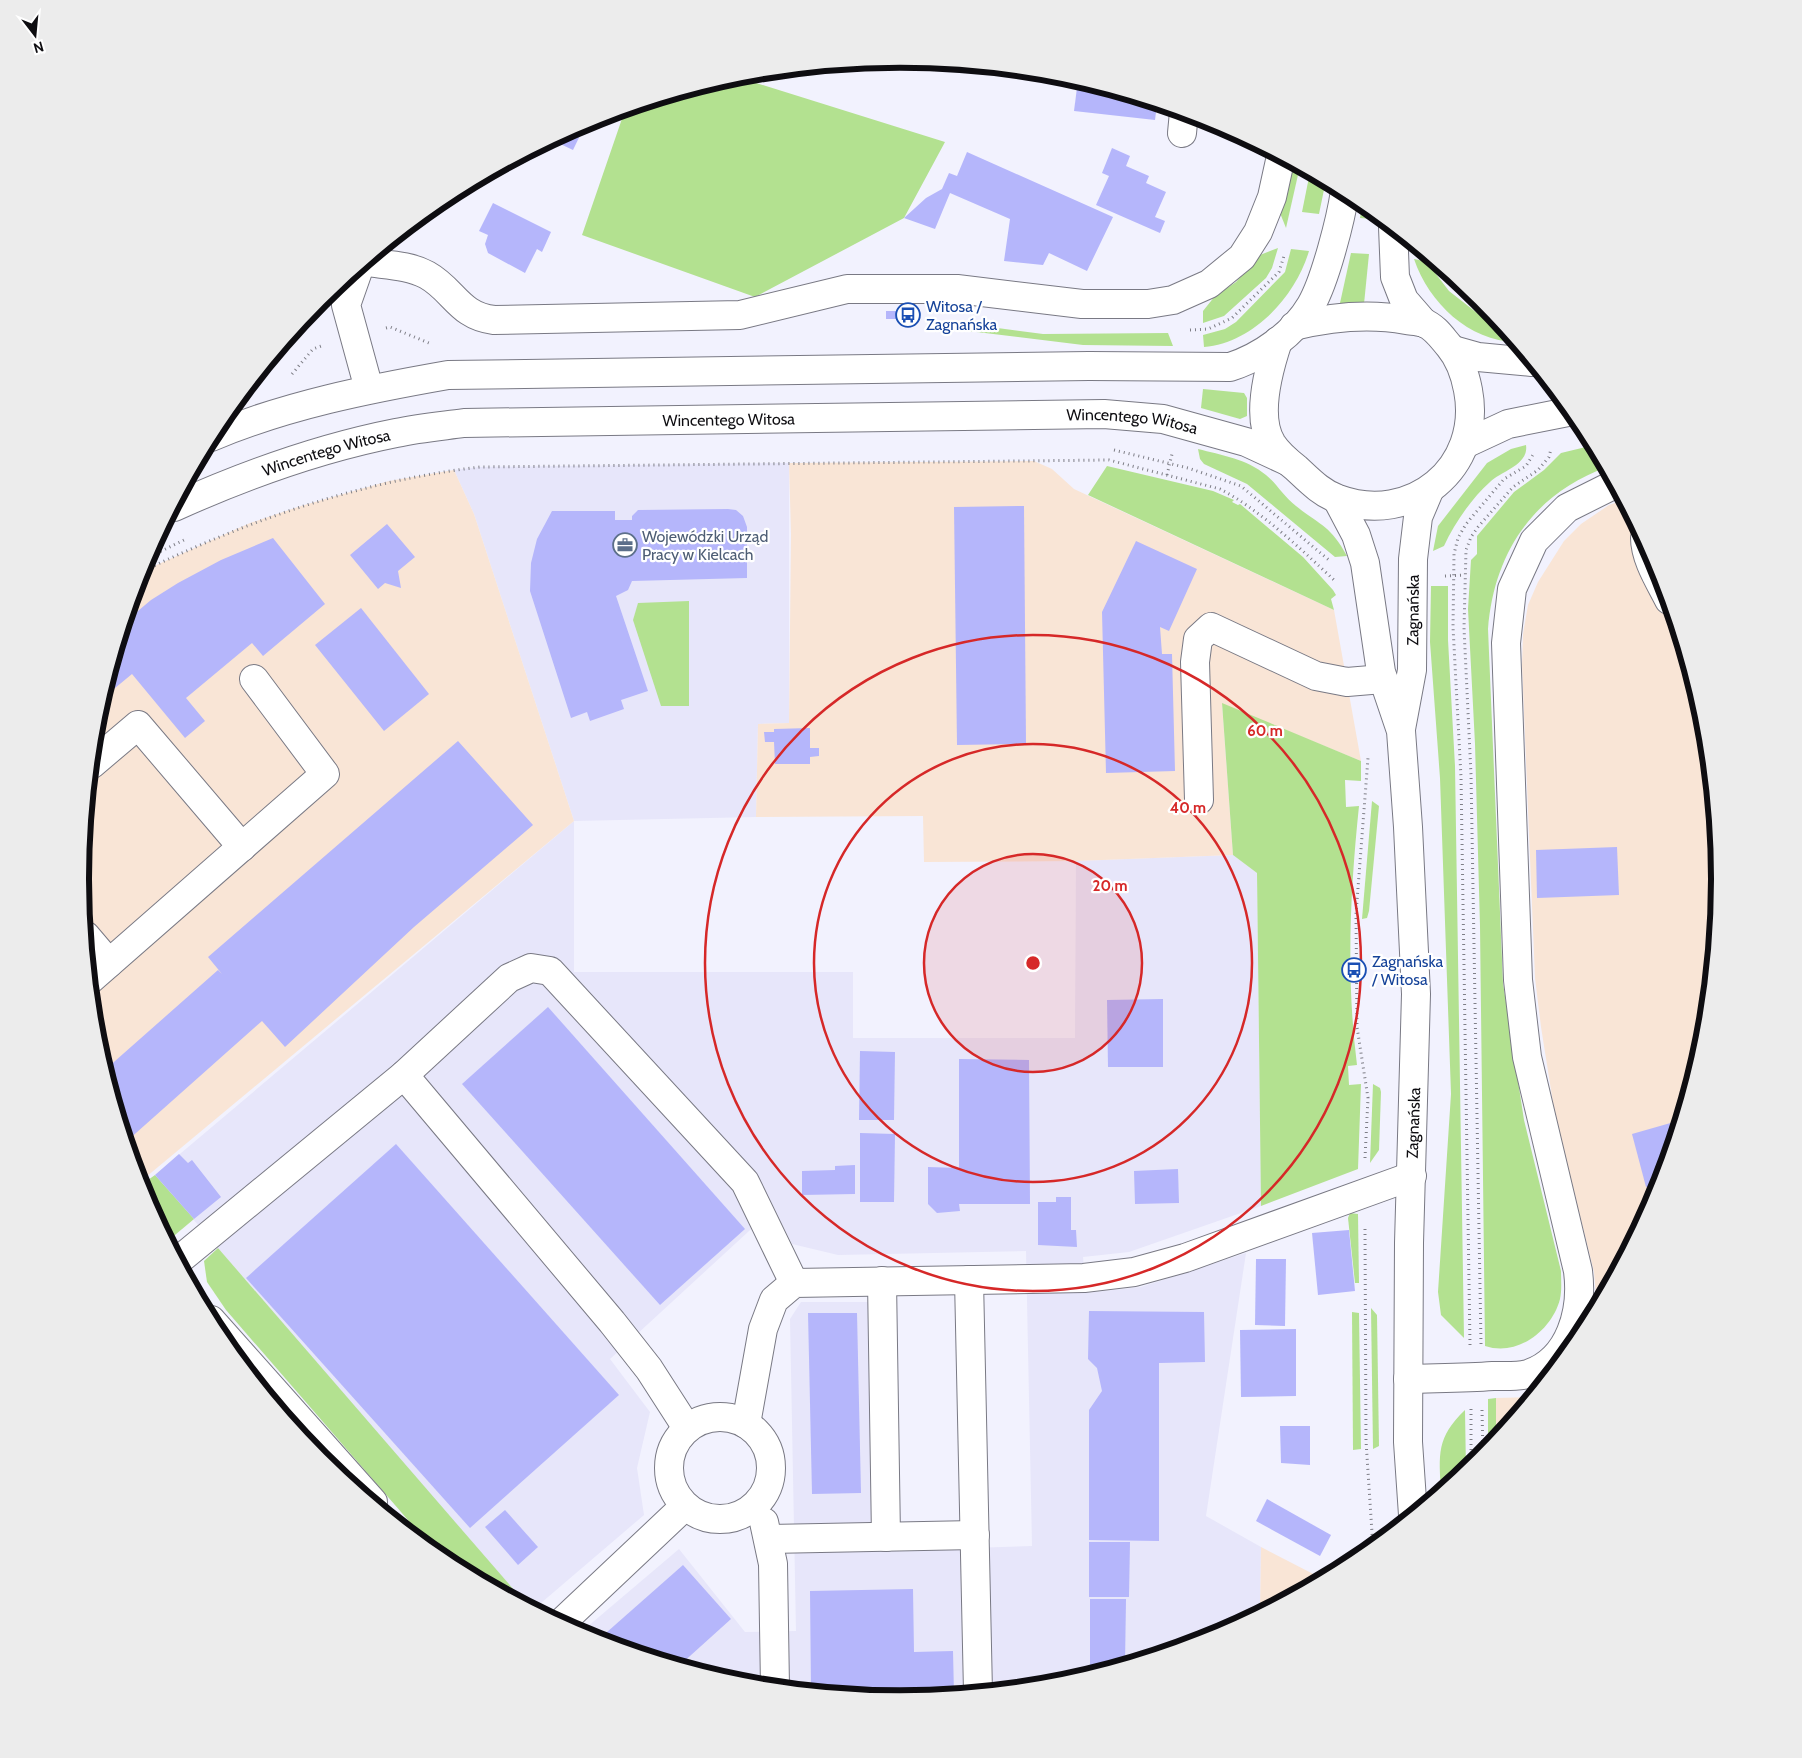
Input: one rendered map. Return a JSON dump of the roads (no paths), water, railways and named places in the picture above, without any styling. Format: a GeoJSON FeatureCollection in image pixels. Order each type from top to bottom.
{"type":"FeatureCollection","features":[{"type":"Feature","properties":{"kind":"main road"},"geometry":{"type":"LineString","coordinates":[[373,263],[409,268],[428,276],[468,313],[480,319],[494,320],[740,315],[847,289],[908,287],[956,289],[1082,304],[1148,304],[1174,300],[1209,284],[1242,257],[1258,232],[1272,197],[1280,162]]}},
{"type":"Feature","properties":{"kind":"main road"},"geometry":{"type":"LineString","coordinates":[[222,434],[300,407],[369,389],[448,375],[1060,366],[1230,367],[1249,361],[1286,333],[1311,306],[1332,245],[1343,199]]}},
{"type":"Feature","properties":{"kind":"main road"},"geometry":{"type":"LineString","coordinates":[[1393,234],[1395,277],[1404,300],[1424,323],[1438,332],[1453,350],[1462,365],[1470,399],[1469,430],[1465,444],[1451,469],[1428,491],[1414,498],[1385,506],[1368,506],[1337,499],[1318,488],[1287,461],[1272,443],[1266,429],[1265,395],[1270,364],[1286,333],[1324,319],[1356,316],[1392,317],[1424,323]]}},
{"type":"Feature","properties":{"kind":"main road"},"geometry":{"type":"LineString","coordinates":[[355,279],[346,305],[369,389]]}},
{"type":"Feature","properties":{"kind":"main road"},"geometry":{"type":"LineString","coordinates":[[1453,350],[1478,358],[1526,362]]}},
{"type":"Feature","properties":{"kind":"main road"},"geometry":{"type":"LineString","coordinates":[[1465,444],[1508,424],[1565,413]]}},
{"type":"Feature","properties":{"kind":"main road","name":"Wincentego Witosa"},"geometry":{"type":"LineString","coordinates":[[182,503],[216,488],[282,463],[396,433],[464,423],[1104,414],[1162,419],[1246,442],[1287,461]]}},
{"type":"Feature","properties":{"kind":"main road"},"geometry":{"type":"LineString","coordinates":[[1551,1364],[1571,1333],[1579,1306],[1580,1289],[1578,1271],[1527,1057],[1518,980],[1506,643],[1512,589],[1534,541],[1567,508],[1611,486]]}},
{"type":"Feature","properties":{"kind":"main road","name":"Zagnańska"},"geometry":{"type":"LineString","coordinates":[[1413,1508],[1408,1442],[1408,1379],[1416,994],[1401,730],[1412,670],[1413,559],[1418,517],[1428,491]]}},
{"type":"Feature","properties":{"kind":"main road","name":"Zagnańska"},"geometry":{"type":"LineString","coordinates":[[1337,499],[1356,535],[1365,564],[1383,679],[1401,730]]}},
{"type":"Feature","properties":{"kind":"main road"},"geometry":{"type":"LineString","coordinates":[[1199,800],[1194,662],[1198,639],[1210,627],[1316,676],[1347,682],[1383,679]]}},
{"type":"Feature","properties":{"kind":"main road"},"geometry":{"type":"LineString","coordinates":[[93,954],[100,971],[325,774],[254,679]]}},
{"type":"Feature","properties":{"kind":"main road"},"geometry":{"type":"LineString","coordinates":[[99,758],[138,725],[242,847]]}},
{"type":"Feature","properties":{"kind":"main road"},"geometry":{"type":"LineString","coordinates":[[183,1257],[404,1075],[509,978],[531,968],[550,971],[745,1182],[794,1283]]}},
{"type":"Feature","properties":{"kind":"main road"},"geometry":{"type":"LineString","coordinates":[[404,1075],[612,1322],[649,1368],[688,1428]]}},
{"type":"Feature","properties":{"kind":"main road"},"geometry":{"type":"LineString","coordinates":[[746,1424],[763,1329],[774,1300],[794,1283],[1084,1278],[1134,1272],[1185,1258],[1412,1176]]}},
{"type":"Feature","properties":{"kind":"main road"},"geometry":{"type":"LineString","coordinates":[[970,1280],[978,1687]]}},
{"type":"Feature","properties":{"kind":"main road"},"geometry":{"type":"LineString","coordinates":[[882,1282],[886,1537]]}},
{"type":"Feature","properties":{"kind":"main road"},"geometry":{"type":"LineString","coordinates":[[252,1366],[340,1465]]}},
{"type":"Feature","properties":{"kind":"main road"},"geometry":{"type":"LineString","coordinates":[[1408,1379],[1515,1376],[1549,1368]]}},
{"type":"Feature","properties":{"kind":"main road"},"geometry":{"type":"LineString","coordinates":[[721,1417],[738,1420],[746,1424],[764,1442],[770,1457],[771,1473],[767,1489],[758,1503],[746,1512],[731,1519],[714,1520],[699,1515],[685,1506],[674,1492],[669,1476],[669,1458],[676,1441],[688,1428],[703,1420],[721,1417]]}},
{"type":"Feature","properties":{"kind":"main road"},"geometry":{"type":"LineString","coordinates":[[758,1503],[769,1539],[773,1564],[775,1681]]}},
{"type":"Feature","properties":{"kind":"main road"},"geometry":{"type":"LineString","coordinates":[[566,1618],[685,1506]]}},
{"type":"Feature","properties":{"kind":"main road"},"geometry":{"type":"LineString","coordinates":[[769,1539],[975,1535]]}},
{"type":"Feature","properties":{"kind":"place","name":"Witosa / Zagnańska"},"geometry":{"type":"Point","coordinates":[908,315]}},
{"type":"Feature","properties":{"kind":"place","name":"Wojewódzki Urząd Pracy w Kielcach"},"geometry":{"type":"Point","coordinates":[625,545]}},
{"type":"Feature","properties":{"kind":"place","name":"Zagnańska / Witosa"},"geometry":{"type":"Point","coordinates":[1354,970]}}]}
